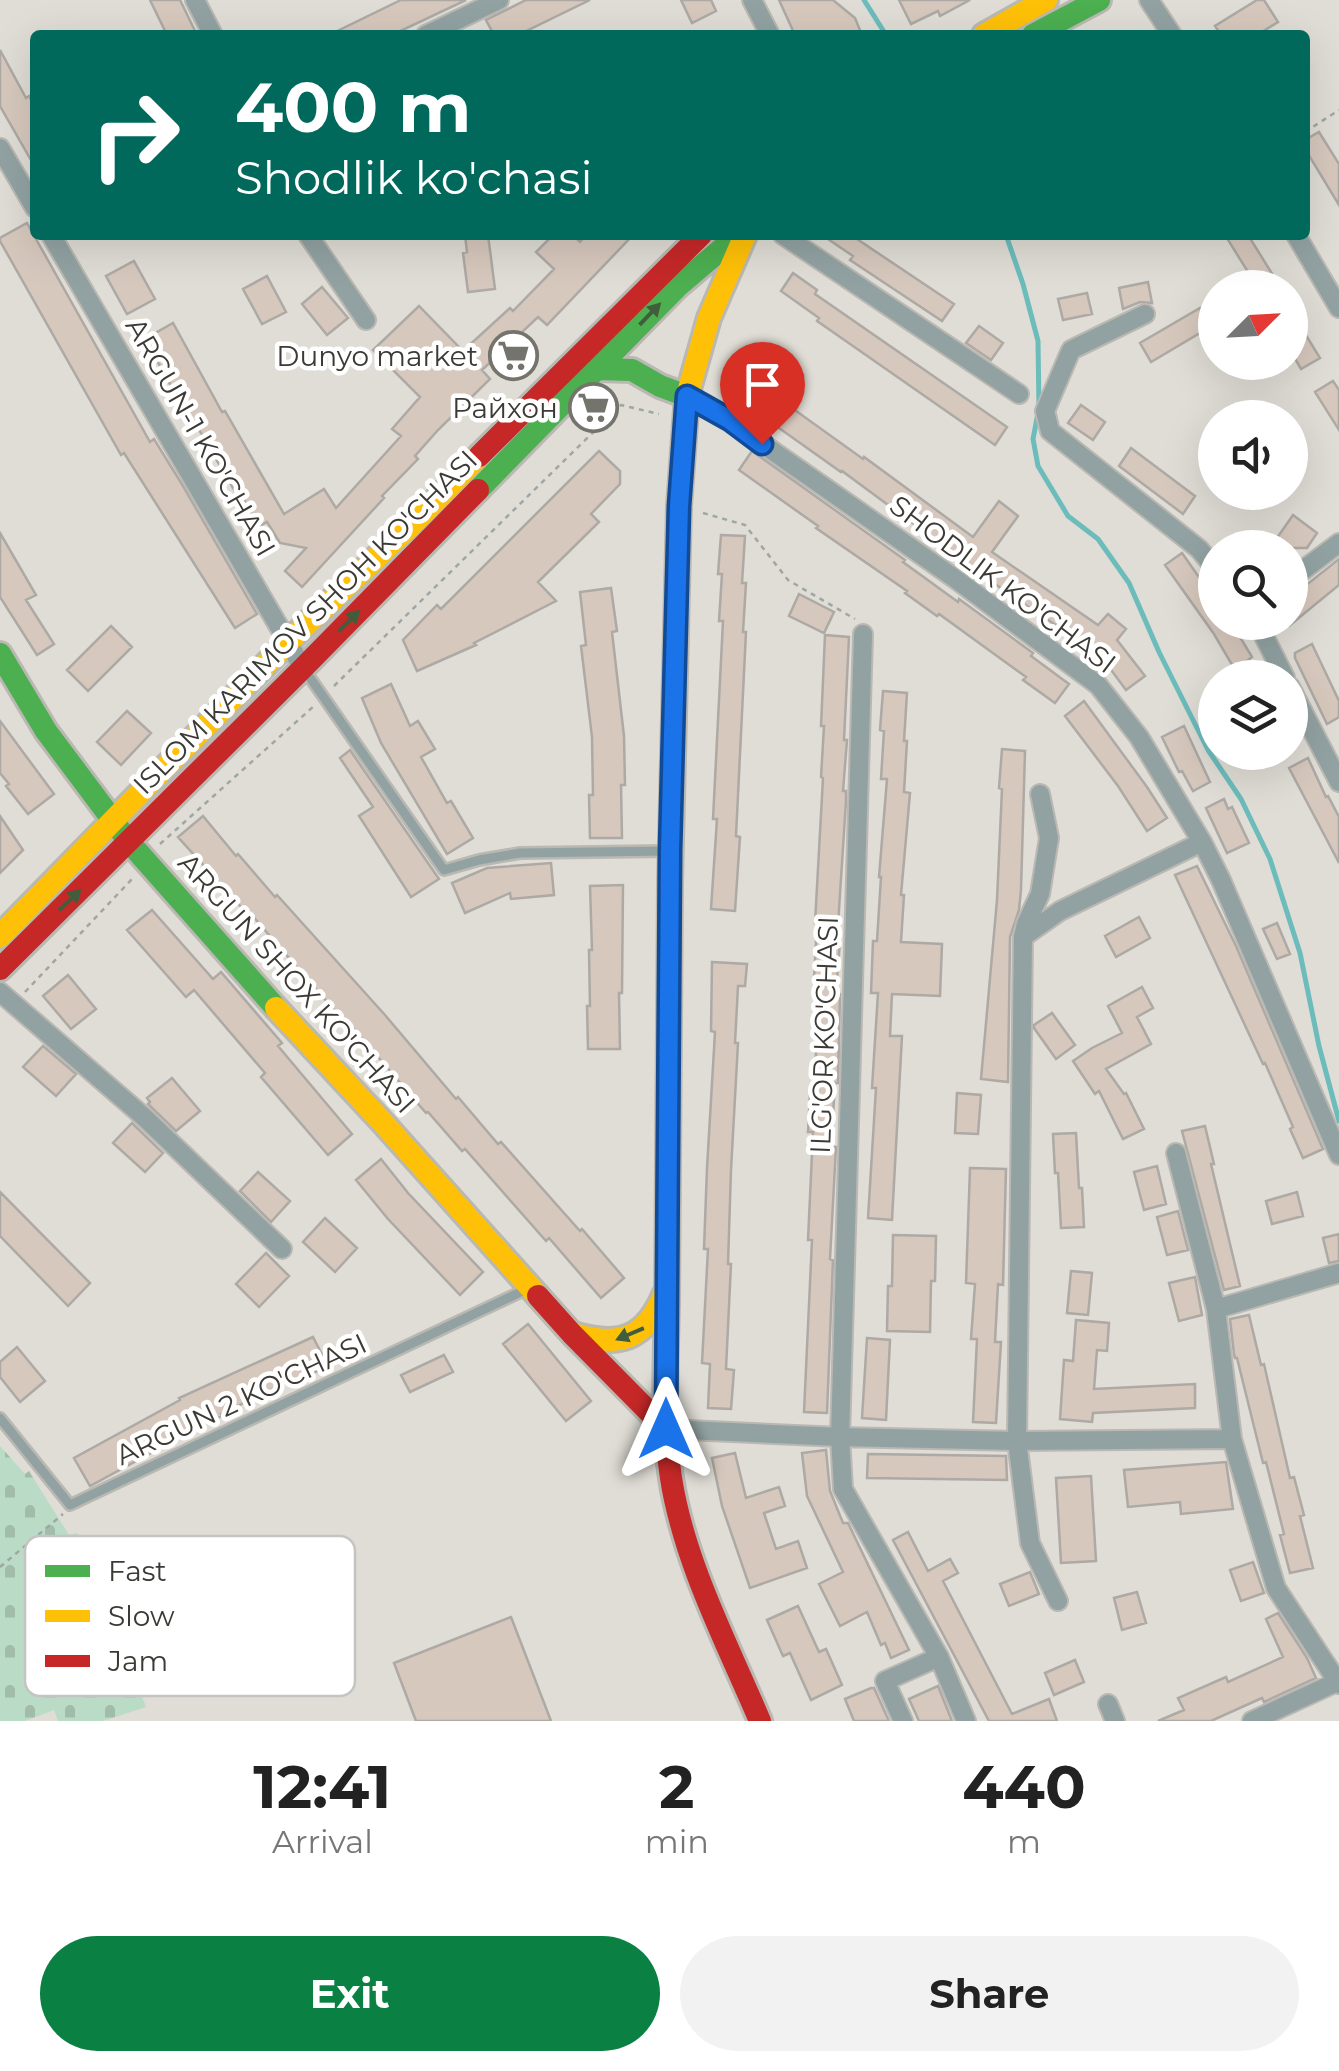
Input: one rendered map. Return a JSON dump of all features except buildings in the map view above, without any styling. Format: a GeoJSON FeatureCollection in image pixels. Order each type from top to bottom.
{"type":"FeatureCollection","features":[{"type":"Feature","properties":{"kind":"main road"},"geometry":{"type":"LineString","coordinates":[[993,30],[1046,0]]}},
{"type":"Feature","properties":{"kind":"main road"},"geometry":{"type":"LineString","coordinates":[[1042,30],[1098,0]]}},
{"type":"Feature","properties":{"kind":"main road","name":"ISLOM KARIMOV SHOH KO'CHASI"},"geometry":{"type":"LineString","coordinates":[[0,936],[289,642],[696,240]]}},
{"type":"Feature","properties":{"kind":"main road","name":"ISLOM KARIMOV SHOH KO'CHASI"},"geometry":{"type":"LineString","coordinates":[[0,968],[303,668],[677,287],[735,240]]}},
{"type":"Feature","properties":{"kind":"main road"},"geometry":{"type":"LineString","coordinates":[[739,240],[687,396],[679,506],[670,851],[666,1429],[674,1496],[683,1528],[760,1721]]}},
{"type":"Feature","properties":{"kind":"main road"},"geometry":{"type":"LineString","coordinates":[[720,293],[760,240]]}},
{"type":"Feature","properties":{"kind":"main road"},"geometry":{"type":"LineString","coordinates":[[597,369],[632,370],[687,396]]}},
{"type":"Feature","properties":{"kind":"main road","name":"ARGUN SHOX KO'CHASI"},"geometry":{"type":"LineString","coordinates":[[0,654],[46,732],[129,842],[572,1334],[666,1429]]}},
{"type":"Feature","properties":{"kind":"main road"},"geometry":{"type":"LineString","coordinates":[[572,1334],[600,1341],[628,1338],[649,1325],[660,1310],[666,1290]]}},
{"type":"Feature","properties":{"kind":"street"},"geometry":{"type":"LineString","coordinates":[[195,0],[210,30]]}},
{"type":"Feature","properties":{"kind":"street"},"geometry":{"type":"LineString","coordinates":[[436,30],[499,0]]}},
{"type":"Feature","properties":{"kind":"street"},"geometry":{"type":"LineString","coordinates":[[752,0],[767,30]]}},
{"type":"Feature","properties":{"kind":"street"},"geometry":{"type":"LineString","coordinates":[[1149,0],[1169,30]]}},
{"type":"Feature","properties":{"kind":"street"},"geometry":{"type":"LineString","coordinates":[[0,148],[30,199]]}},
{"type":"Feature","properties":{"kind":"street","name":"ARGUN-1 KO'CHASI"},"geometry":{"type":"LineString","coordinates":[[54,240],[303,668]]}},
{"type":"Feature","properties":{"kind":"street"},"geometry":{"type":"LineString","coordinates":[[311,240],[366,320]]}},
{"type":"Feature","properties":{"kind":"street"},"geometry":{"type":"LineString","coordinates":[[790,240],[1019,394]]}},
{"type":"Feature","properties":{"kind":"street"},"geometry":{"type":"LineString","coordinates":[[1299,240],[1339,308]]}},
{"type":"Feature","properties":{"kind":"street"},"geometry":{"type":"LineString","coordinates":[[1145,314],[1071,350],[1046,411],[1050,431],[1198,548]]}},
{"type":"Feature","properties":{"kind":"street","name":"SHODLIK KO'CHASI"},"geometry":{"type":"LineString","coordinates":[[687,396],[730,420],[1098,684],[1139,737],[1202,842],[1339,1155]]}},
{"type":"Feature","properties":{"kind":"street"},"geometry":{"type":"LineString","coordinates":[[1308,566],[1339,542]]}},
{"type":"Feature","properties":{"kind":"street","name":"ILG'OR KO'CHASI"},"geometry":{"type":"LineString","coordinates":[[863,634],[840,1437],[843,1489],[939,1657],[966,1721]]}},
{"type":"Feature","properties":{"kind":"street"},"geometry":{"type":"LineString","coordinates":[[1308,722],[1339,782]]}},
{"type":"Feature","properties":{"kind":"street"},"geometry":{"type":"LineString","coordinates":[[1040,794],[1049,838],[1040,894],[1023,937],[1018,1442],[1030,1543],[1058,1600]]}},
{"type":"Feature","properties":{"kind":"street"},"geometry":{"type":"LineString","coordinates":[[1023,937],[1060,911],[1202,842]]}},
{"type":"Feature","properties":{"kind":"street"},"geometry":{"type":"LineString","coordinates":[[7,997],[144,1117],[282,1249]]}},
{"type":"Feature","properties":{"kind":"street"},"geometry":{"type":"LineString","coordinates":[[1176,1154],[1216,1309],[1232,1439],[1276,1588],[1339,1682],[1252,1721]]}},
{"type":"Feature","properties":{"kind":"street"},"geometry":{"type":"LineString","coordinates":[[1216,1309],[1339,1273]]}},
{"type":"Feature","properties":{"kind":"street"},"geometry":{"type":"LineString","coordinates":[[666,1429],[1018,1442],[1232,1439]]}},
{"type":"Feature","properties":{"kind":"street"},"geometry":{"type":"LineString","coordinates":[[903,1721],[885,1681],[939,1657]]}},
{"type":"Feature","properties":{"kind":"lane"},"geometry":{"type":"LineString","coordinates":[[303,668],[444,870],[520,853],[670,851]]}},
{"type":"Feature","properties":{"kind":"lane","name":"ARGUN 2 KO'CHASI"},"geometry":{"type":"LineString","coordinates":[[70,1505],[531,1287]]}},
{"type":"Feature","properties":{"kind":"lane"},"geometry":{"type":"LineString","coordinates":[[0,1418],[70,1505]]}},
{"type":"Feature","properties":{"kind":"path"},"geometry":{"type":"LineString","coordinates":[[1310,129],[1339,110]]}},
{"type":"Feature","properties":{"kind":"path"},"geometry":{"type":"LineString","coordinates":[[7,997],[148,862],[160,845],[324,696],[621,405],[659,414]]}},
{"type":"Feature","properties":{"kind":"path"},"geometry":{"type":"LineString","coordinates":[[679,506],[745,525],[788,580],[854,617],[863,634]]}},
{"type":"Feature","properties":{"kind":"path"},"geometry":{"type":"LineString","coordinates":[[38,1536],[70,1505]]}},
{"type":"Feature","properties":{"kind":"path"},"geometry":{"type":"LineString","coordinates":[[0,1566],[25,1546]]}},
{"type":"Feature","properties":{"kind":"green space"},"geometry":{"type":"Polygon","coordinates":[[[0,1446],[25,1474],[29,1471],[69,1535],[78,1536],[25,1536],[25,1696],[142,1696],[146,1707],[103,1721],[58,1721],[54,1710],[25,1721],[0,1721],[0,1446]]]}},
{"type":"Feature","properties":{"kind":"waterway"},"geometry":{"type":"LineString","coordinates":[[864,0],[883,30]]}},
{"type":"Feature","properties":{"kind":"waterway"},"geometry":{"type":"LineString","coordinates":[[1008,240],[1038,341],[1039,408],[1033,439],[1038,466],[1068,516],[1098,539],[1129,583],[1208,750],[1241,799],[1270,859],[1300,953],[1339,1121]]}},
{"type":"Feature","properties":{"kind":"traffic: fast"},"geometry":{"type":"LineString","coordinates":[[1042,30],[1099,0]]}},
{"type":"Feature","properties":{"kind":"traffic: fast"},"geometry":{"type":"LineString","coordinates":[[478,490],[677,287],[732,240]]}},
{"type":"Feature","properties":{"kind":"traffic: fast"},"geometry":{"type":"LineString","coordinates":[[597,369],[632,370],[687,396]]}},
{"type":"Feature","properties":{"kind":"traffic: fast"},"geometry":{"type":"LineString","coordinates":[[0,654],[46,731],[129,842],[276,1008]]}},
{"type":"Feature","properties":{"kind":"traffic: fast"},"geometry":{"type":"LineString","coordinates":[[667,1302],[670,882]]}},
{"type":"Feature","properties":{"kind":"traffic: slow"},"geometry":{"type":"LineString","coordinates":[[993,30],[1046,0]]}},
{"type":"Feature","properties":{"kind":"traffic: slow"},"geometry":{"type":"LineString","coordinates":[[670,882],[679,506],[687,396],[709,318],[743,240]]}},
{"type":"Feature","properties":{"kind":"traffic: slow"},"geometry":{"type":"LineString","coordinates":[[0,936],[289,641],[479,456]]}},
{"type":"Feature","properties":{"kind":"traffic: slow"},"geometry":{"type":"LineString","coordinates":[[276,1008],[538,1296]]}},
{"type":"Feature","properties":{"kind":"traffic: slow"},"geometry":{"type":"LineString","coordinates":[[573,1334],[605,1340],[630,1336],[649,1321],[665,1293]]}},
{"type":"Feature","properties":{"kind":"traffic: jam"},"geometry":{"type":"LineString","coordinates":[[479,456],[696,240]]}},
{"type":"Feature","properties":{"kind":"traffic: jam"},"geometry":{"type":"LineString","coordinates":[[0,969],[478,490]]}},
{"type":"Feature","properties":{"kind":"traffic: jam"},"geometry":{"type":"LineString","coordinates":[[538,1296],[666,1429]]}},
{"type":"Feature","properties":{"kind":"traffic: jam"},"geometry":{"type":"LineString","coordinates":[[667,1302],[666,1434],[677,1509],[708,1602],[760,1721]]}},
{"type":"Feature","properties":{"kind":"place","name":"Dunyo market"},"geometry":{"type":"Point","coordinates":[513,356]}},
{"type":"Feature","properties":{"kind":"place","name":"Райхон"},"geometry":{"type":"Point","coordinates":[593,408]}},
{"type":"Feature","properties":{"kind":"route"},"geometry":{"type":"LineString","coordinates":[[666,1429],[670,851],[679,506],[687,396],[762,444]]}}]}
